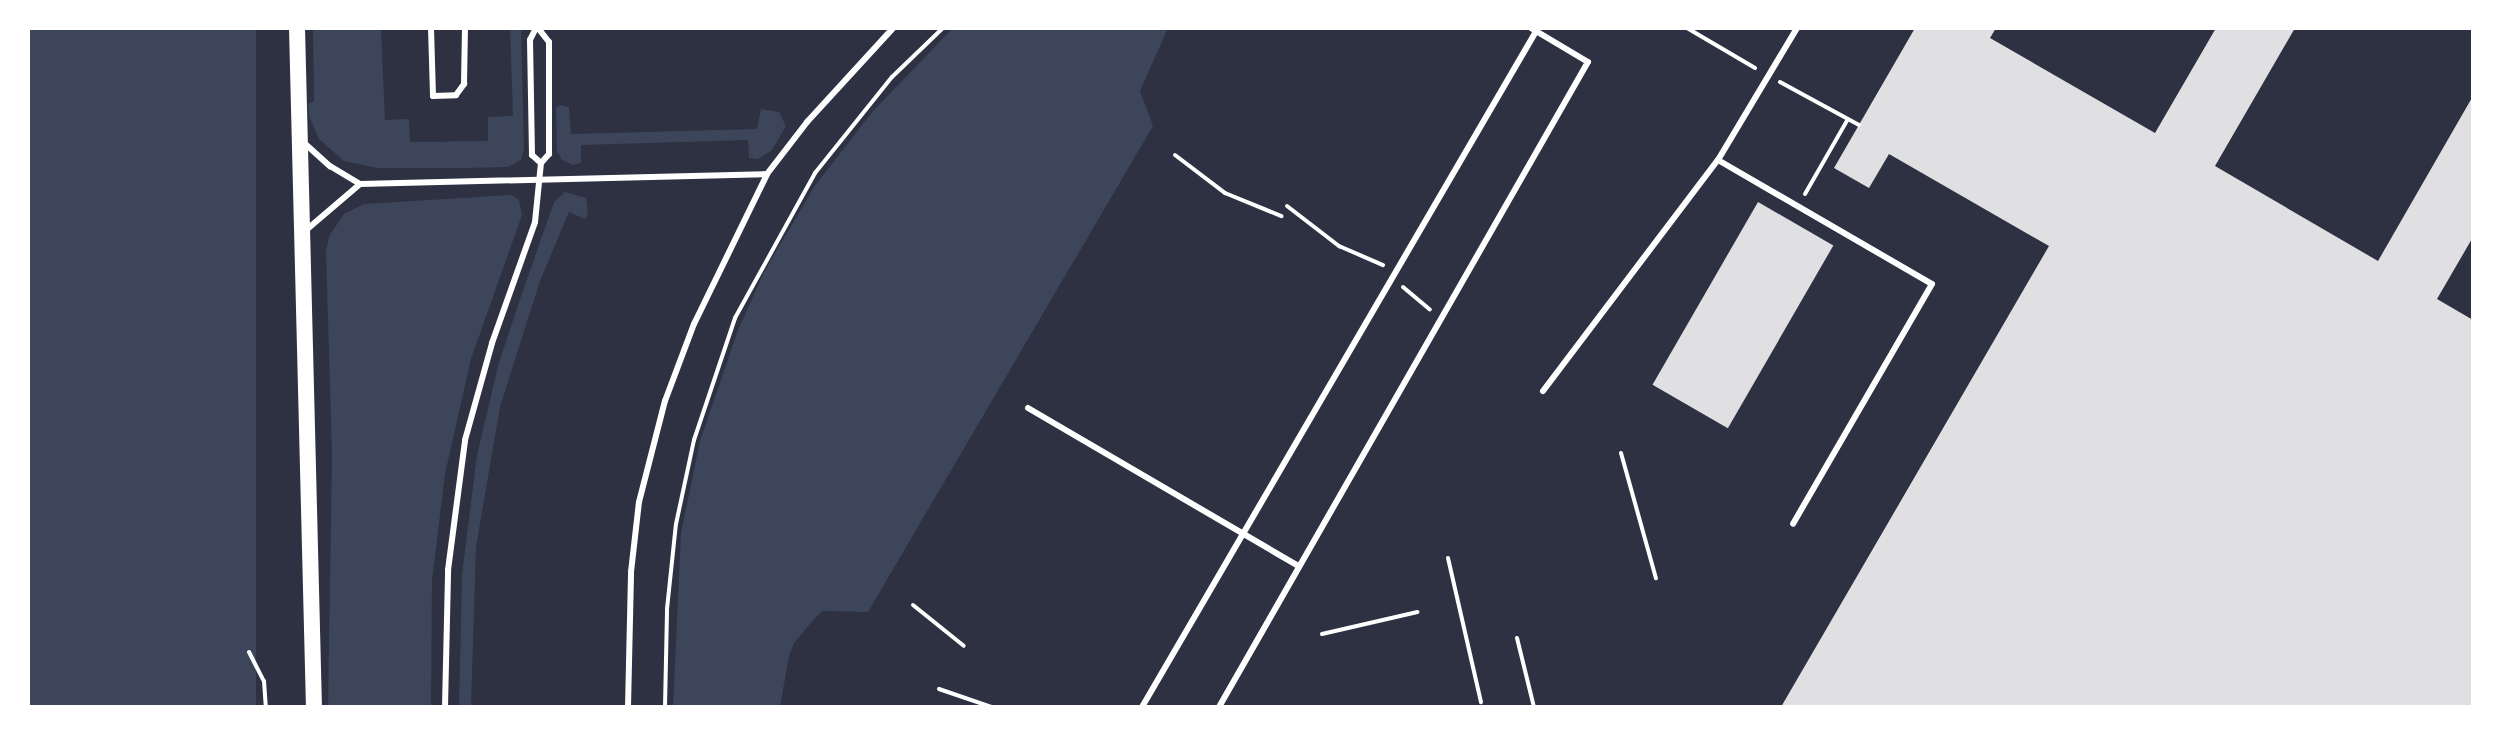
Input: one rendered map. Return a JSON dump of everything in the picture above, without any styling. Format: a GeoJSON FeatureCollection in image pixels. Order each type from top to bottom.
{"type":"FeatureCollection","features":[{"type":"Feature","properties":{"kind":"main road"},"geometry":{"type":"LineString","coordinates":[[297,28],[314,707]]}},
{"type":"Feature","properties":{"kind":"lane"},"geometry":{"type":"LineString","coordinates":[[431,28],[433,96],[456,95],[464,84],[465,28]]}},
{"type":"Feature","properties":{"kind":"lane"},"geometry":{"type":"LineString","coordinates":[[445,707],[448,570],[465,440],[492,343],[535,222],[541,163],[549,154],[549,42],[537,28],[530,40],[532,155],[541,163]]}},
{"type":"Feature","properties":{"kind":"lane"},"geometry":{"type":"LineString","coordinates":[[628,707],[631,572],[639,502],[661,415],[694,324],[767,174],[807,122],[893,28]]}},
{"type":"Feature","properties":{"kind":"lane"},"geometry":{"type":"LineString","coordinates":[[1543,391],[1718,160],[1797,28]]}},
{"type":"Feature","properties":{"kind":"lane"},"geometry":{"type":"LineString","coordinates":[[1142,707],[1535,29],[1588,62],[1219,707]]}},
{"type":"Feature","properties":{"kind":"lane"},"geometry":{"type":"LineString","coordinates":[[300,138],[330,166],[360,184],[767,174]]}},
{"type":"Feature","properties":{"kind":"lane"},"geometry":{"type":"LineString","coordinates":[[1718,160],[1932,284],[1793,524]]}},
{"type":"Feature","properties":{"kind":"lane"},"geometry":{"type":"LineString","coordinates":[[302,233],[360,184]]}},
{"type":"Feature","properties":{"kind":"lane"},"geometry":{"type":"LineString","coordinates":[[1028,408],[1298,566]]}},
{"type":"Feature","properties":{"kind":"path"},"geometry":{"type":"LineString","coordinates":[[665,707],[667,609],[676,524],[703,411],[735,318],[815,173],[892,77],[943,28]]}},
{"type":"Feature","properties":{"kind":"path"},"geometry":{"type":"LineString","coordinates":[[1798,207],[1848,119]]}},
{"type":"Feature","properties":{"kind":"path"},"geometry":{"type":"LineString","coordinates":[[1175,155],[1225,193],[1281,216]]}},
{"type":"Feature","properties":{"kind":"path"},"geometry":{"type":"LineString","coordinates":[[1287,206],[1339,246],[1394,275],[1440,319]]}},
{"type":"Feature","properties":{"kind":"path"},"geometry":{"type":"LineString","coordinates":[[1621,453],[1656,578]]}},
{"type":"Feature","properties":{"kind":"path"},"geometry":{"type":"LineString","coordinates":[[1448,558],[1481,702]]}},
{"type":"Feature","properties":{"kind":"path"},"geometry":{"type":"LineString","coordinates":[[913,605],[964,646]]}},
{"type":"Feature","properties":{"kind":"path"},"geometry":{"type":"LineString","coordinates":[[1322,634],[1417,612]]}},
{"type":"Feature","properties":{"kind":"path"},"geometry":{"type":"LineString","coordinates":[[1517,638],[1534,707]]}},
{"type":"Feature","properties":{"kind":"path"},"geometry":{"type":"LineString","coordinates":[[249,652],[264,681],[266,707]]}},
{"type":"Feature","properties":{"kind":"path"},"geometry":{"type":"LineString","coordinates":[[939,689],[992,707]]}},
{"type":"Feature","properties":{"kind":"shaded area"},"geometry":{"type":"Polygon","coordinates":[[[28,28],[256,28],[256,707],[28,707],[28,28]]]}},
{"type":"Feature","properties":{"kind":"shaded area"},"geometry":{"type":"Polygon","coordinates":[[[313,28],[381,28],[385,120],[409,119],[410,142],[488,141],[488,117],[513,116],[510,28],[521,28],[524,149],[521,160],[508,167],[465,168],[378,168],[344,161],[319,139],[309,116],[308,104],[314,101],[313,28]]]}},
{"type":"Feature","properties":{"kind":"shaded area"},"geometry":{"type":"Polygon","coordinates":[[[953,28],[1168,28],[1140,91],[1153,126],[868,612],[822,611],[794,643],[780,707],[673,707],[681,533],[700,441],[738,330],[764,272],[814,187],[873,111],[953,28]]]}},
{"type":"Feature","properties":{"kind":"shaded area"},"geometry":{"type":"Polygon","coordinates":[[[560,105],[569,107],[571,134],[757,129],[761,109],[779,112],[786,126],[772,150],[758,159],[749,158],[748,140],[581,145],[581,163],[573,165],[562,160],[557,151],[556,108],[560,105]]]}},
{"type":"Feature","properties":{"kind":"shaded area"},"geometry":{"type":"Polygon","coordinates":[[[565,192],[586,198],[588,214],[585,219],[569,212],[540,281],[500,407],[476,547],[471,707],[459,707],[462,575],[477,455],[499,362],[517,308],[554,202],[565,192]]]}},
{"type":"Feature","properties":{"kind":"shaded area"},"geometry":{"type":"Polygon","coordinates":[[[511,195],[519,200],[522,215],[471,359],[445,474],[432,581],[431,707],[328,707],[332,455],[326,252],[329,236],[344,214],[364,204],[511,195]]]}},
{"type":"Feature","properties":{"kind":"building"},"geometry":{"type":"Polygon","coordinates":[[[1915,28],[1996,28],[1990,38],[2155,133],[2216,28],[2295,28],[2215,166],[2378,261],[2473,96],[2473,237],[2437,299],[2473,320],[2473,707],[1781,707],[2049,246],[1889,154],[1869,188],[1834,168],[1915,28]]]}},
{"type":"Feature","properties":{"kind":"building"},"geometry":{"type":"Polygon","coordinates":[[[1758,202],[1833,245],[1728,428],[1652,385],[1758,202]]]}}]}
